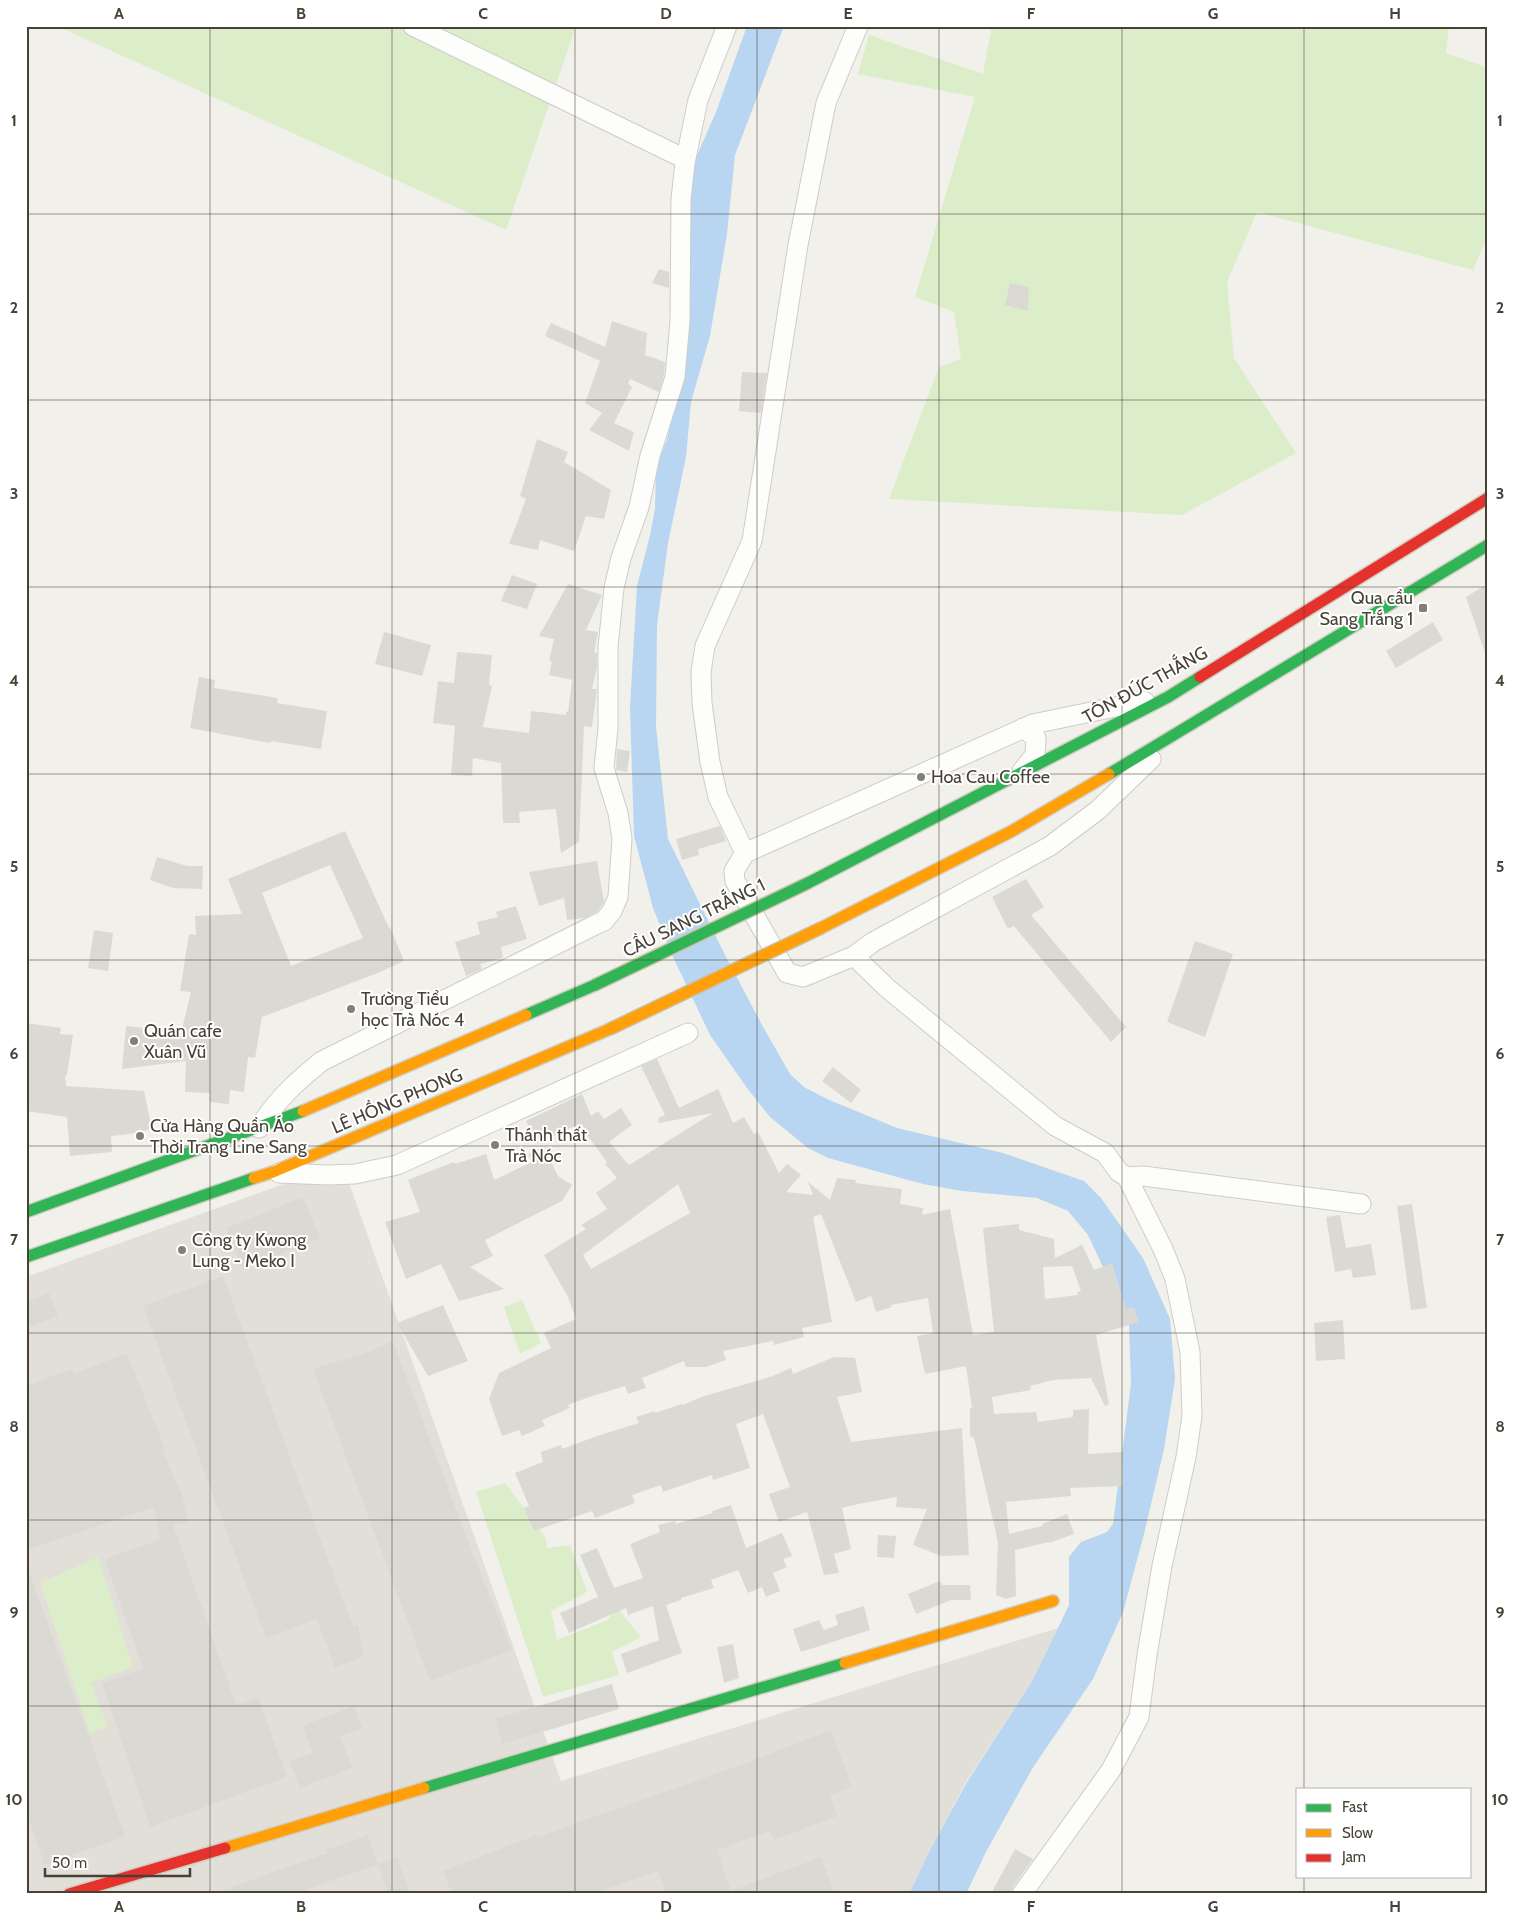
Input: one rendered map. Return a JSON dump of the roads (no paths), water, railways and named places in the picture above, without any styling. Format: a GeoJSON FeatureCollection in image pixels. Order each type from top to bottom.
{"type":"FeatureCollection","features":[{"type":"Feature","properties":{"kind":"main road","name":"TÔN ĐỨC THẮNG"},"geometry":{"type":"LineString","coordinates":[[808,882],[1168,697],[1488,498]]}},
{"type":"Feature","properties":{"kind":"main road"},"geometry":{"type":"LineString","coordinates":[[1042,814],[1488,545]]}},
{"type":"Feature","properties":{"kind":"main road","name":"LÊ HỒNG PHONG"},"geometry":{"type":"LineString","coordinates":[[26,1258],[273,1172],[610,1029],[822,928],[1012,832],[1042,814]]}},
{"type":"Feature","properties":{"kind":"main road","name":"CẦU SANG TRẮNG 1"},"geometry":{"type":"LineString","coordinates":[[595,985],[808,882]]}},
{"type":"Feature","properties":{"kind":"main road","name":"LÊ HỒNG PHONG"},"geometry":{"type":"LineString","coordinates":[[26,1212],[325,1103],[595,985]]}},
{"type":"Feature","properties":{"kind":"main road"},"geometry":{"type":"LineString","coordinates":[[69,1894],[1053,1601]]}},
{"type":"Feature","properties":{"kind":"street"},"geometry":{"type":"LineString","coordinates":[[413,26],[685,159]]}},
{"type":"Feature","properties":{"kind":"street"},"geometry":{"type":"LineString","coordinates":[[259,1128],[271,1108],[295,1082],[322,1061],[595,926],[604,921],[612,911],[618,896],[622,839],[618,813],[604,768],[608,728],[608,647],[614,588],[621,558],[639,507],[650,456],[674,377],[680,321],[681,199],[685,159],[698,100],[727,26]]}},
{"type":"Feature","properties":{"kind":"street"},"geometry":{"type":"LineString","coordinates":[[745,853],[718,797],[710,762],[702,703],[702,663],[705,646],[752,540],[798,245],[826,103],[858,26]]}},
{"type":"Feature","properties":{"kind":"street"},"geometry":{"type":"LineString","coordinates":[[1168,697],[1033,724],[1023,728],[745,853],[734,871],[735,881],[787,974],[803,977],[854,956],[873,942],[991,880],[1061,838],[1098,810],[1177,734]]}},
{"type":"Feature","properties":{"kind":"street"},"geometry":{"type":"LineString","coordinates":[[1020,774],[1035,755],[1036,738],[1023,728]]}},
{"type":"Feature","properties":{"kind":"street"},"geometry":{"type":"LineString","coordinates":[[1042,814],[1057,817],[1063,822],[1064,830],[1061,838]]}},
{"type":"Feature","properties":{"kind":"street"},"geometry":{"type":"LineString","coordinates":[[854,956],[887,988],[1055,1126],[1105,1153],[1123,1175],[1163,1249],[1175,1279],[1190,1352],[1192,1416],[1190,1432],[1162,1566],[1139,1717],[1107,1776],[1022,1894]]}},
{"type":"Feature","properties":{"kind":"street"},"geometry":{"type":"LineString","coordinates":[[273,1172],[328,1175],[355,1174],[397,1164],[688,1033]]}},
{"type":"Feature","properties":{"kind":"street"},"geometry":{"type":"LineString","coordinates":[[1123,1175],[1361,1204]]}},
{"type":"Feature","properties":{"kind":"water"},"geometry":{"type":"Polygon","coordinates":[[[747,26],[784,26],[735,155],[727,234],[710,336],[691,402],[686,457],[668,543],[657,625],[656,727],[668,839],[725,955],[790,1074],[804,1087],[827,1099],[897,1128],[1003,1153],[1084,1181],[1101,1198],[1143,1258],[1170,1319],[1175,1379],[1164,1449],[1123,1612],[1093,1679],[1032,1769],[986,1852],[966,1894],[909,1894],[930,1850],[967,1782],[1031,1683],[1069,1605],[1069,1557],[1081,1542],[1107,1532],[1113,1524],[1131,1384],[1129,1323],[1088,1235],[1068,1211],[1037,1198],[962,1191],[923,1184],[828,1158],[808,1148],[770,1117],[710,1035],[673,957],[653,908],[634,836],[630,707],[637,586],[655,509],[656,468],[667,440],[679,381],[691,258],[691,169],[716,112],[747,26]]]}},
{"type":"Feature","properties":{"kind":"place","name":"Qua cầu Sang Trắng 1"},"geometry":{"type":"Point","coordinates":[1423,608]}},
{"type":"Feature","properties":{"kind":"place","name":"Hoa Cau Coffee"},"geometry":{"type":"Point","coordinates":[921,777]}},
{"type":"Feature","properties":{"kind":"place","name":"Trường Tiểu học Trà Nóc 4"},"geometry":{"type":"Point","coordinates":[351,1009]}},
{"type":"Feature","properties":{"kind":"place","name":"Quán cafe Xuân Vũ"},"geometry":{"type":"Point","coordinates":[134,1041]}},
{"type":"Feature","properties":{"kind":"place","name":"Cửa Hàng Quần Áo Thời Trang Line Sang"},"geometry":{"type":"Point","coordinates":[140,1136]}},
{"type":"Feature","properties":{"kind":"place","name":"Thánh thất Trà Nóc"},"geometry":{"type":"Point","coordinates":[495,1145]}},
{"type":"Feature","properties":{"kind":"place","name":"Công ty Kwong Lung - Meko I"},"geometry":{"type":"Point","coordinates":[182,1250]}}]}
